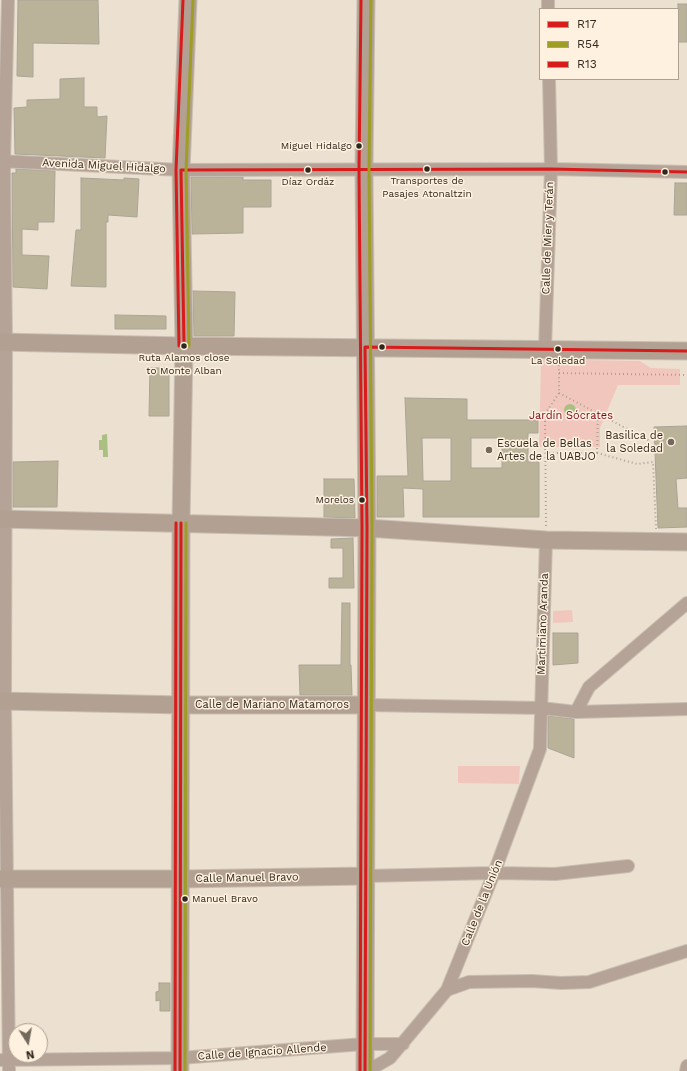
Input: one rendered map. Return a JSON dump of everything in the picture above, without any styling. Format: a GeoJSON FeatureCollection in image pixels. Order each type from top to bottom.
{"type":"FeatureCollection","features":[{"type":"Feature","properties":{"kind":"street"},"geometry":{"type":"LineString","coordinates":[[6,1064],[3,701],[4,341],[2,162],[8,0]]}},
{"type":"Feature","properties":{"kind":"street"},"geometry":{"type":"LineString","coordinates":[[180,1064],[182,705],[181,524],[184,346],[181,170],[188,0]]}},
{"type":"Feature","properties":{"kind":"street"},"geometry":{"type":"LineString","coordinates":[[364,1071],[367,528],[364,170],[366,0]]}},
{"type":"Feature","properties":{"kind":"street","name":"Calle de Mier y Terán"},"geometry":{"type":"LineString","coordinates":[[549,80],[552,349]]}},
{"type":"Feature","properties":{"kind":"street","name":"Avenida Miguel Hidalgo"},"geometry":{"type":"LineString","coordinates":[[2,162],[181,170],[551,169],[687,172]]}},
{"type":"Feature","properties":{"kind":"street"},"geometry":{"type":"LineString","coordinates":[[4,341],[184,346],[687,351]]}},
{"type":"Feature","properties":{"kind":"street"},"geometry":{"type":"LineString","coordinates":[[3,520],[546,532],[687,542]]}},
{"type":"Feature","properties":{"kind":"street","name":"Martimiano Aranda"},"geometry":{"type":"LineString","coordinates":[[540,708],[546,532]]}},
{"type":"Feature","properties":{"kind":"street"},"geometry":{"type":"LineString","coordinates":[[686,604],[687,618]]}},
{"type":"Feature","properties":{"kind":"street"},"geometry":{"type":"LineString","coordinates":[[576,712],[589,687],[686,604]]}},
{"type":"Feature","properties":{"kind":"street","name":"Calle de Mariano Matamoros"},"geometry":{"type":"LineString","coordinates":[[3,701],[182,705],[366,705],[540,708],[576,712],[687,709]]}},
{"type":"Feature","properties":{"kind":"street","name":"Calle de la Unión"},"geometry":{"type":"LineString","coordinates":[[372,1071],[376,1066],[390,1058],[403,1044],[447,990],[494,873],[540,749],[540,708]]}},
{"type":"Feature","properties":{"kind":"street","name":"Calle Manuel Bravo"},"geometry":{"type":"LineString","coordinates":[[4,879],[180,879],[494,873],[555,874],[628,866]]}},
{"type":"Feature","properties":{"kind":"street"},"geometry":{"type":"LineString","coordinates":[[447,990],[469,982],[589,982],[687,951]]}},
{"type":"Feature","properties":{"kind":"street","name":"Calle de Ignacio Allende"},"geometry":{"type":"LineString","coordinates":[[6,1064],[180,1064],[364,1044],[403,1044]]}},
{"type":"Feature","properties":{"kind":"street"},"geometry":{"type":"LineString","coordinates":[[686,1071],[687,1066]]}},
{"type":"Feature","properties":{"kind":"path"},"geometry":{"type":"LineString","coordinates":[[546,532],[545,414],[559,393],[559,373],[552,349]]}},
{"type":"Feature","properties":{"kind":"path"},"geometry":{"type":"LineString","coordinates":[[559,373],[687,375]]}},
{"type":"Feature","properties":{"kind":"path"},"geometry":{"type":"LineString","coordinates":[[559,393],[650,442]]}},
{"type":"Feature","properties":{"kind":"path"},"geometry":{"type":"LineString","coordinates":[[597,453],[598,414]]}},
{"type":"Feature","properties":{"kind":"path"},"geometry":{"type":"LineString","coordinates":[[545,453],[597,453],[637,464],[653,462],[656,528]]}},
{"type":"Feature","properties":{"kind":"green space","name":"Jardín Sócrates"},"geometry":{"type":"Polygon","coordinates":[[[541,359],[569,359],[569,366],[580,366],[581,360],[640,361],[651,368],[680,369],[680,385],[618,385],[600,428],[600,447],[539,447],[541,359]]]}},
{"type":"Feature","properties":{"kind":"green space"},"geometry":{"type":"Polygon","coordinates":[[[572,610],[573,622],[553,623],[553,611],[572,610]]]}},
{"type":"Feature","properties":{"kind":"green space"},"geometry":{"type":"Polygon","coordinates":[[[458,766],[520,766],[519,784],[458,783],[458,766]]]}},
{"type":"Feature","properties":{"kind":"shaded area"},"geometry":{"type":"Polygon","coordinates":[[[572,404],[575,405],[575,415],[568,416],[565,415],[564,408],[565,405],[572,404]]]}},
{"type":"Feature","properties":{"kind":"shaded area"},"geometry":{"type":"Polygon","coordinates":[[[107,434],[108,457],[103,457],[103,450],[99,450],[99,440],[102,440],[102,435],[107,434]]]}},
{"type":"Feature","properties":{"kind":"building"},"geometry":{"type":"Polygon","coordinates":[[[18,0],[98,0],[99,44],[33,43],[33,77],[17,76],[18,0]]]}},
{"type":"Feature","properties":{"kind":"building"},"geometry":{"type":"Polygon","coordinates":[[[678,4],[687,4],[687,42],[679,42],[678,4]]]}},
{"type":"Feature","properties":{"kind":"building"},"geometry":{"type":"Polygon","coordinates":[[[84,78],[84,107],[97,107],[97,117],[107,116],[105,158],[15,154],[14,108],[27,107],[27,100],[60,99],[60,79],[84,78]]]}},
{"type":"Feature","properties":{"kind":"building"},"geometry":{"type":"Polygon","coordinates":[[[16,169],[55,171],[54,222],[38,222],[38,230],[22,229],[22,255],[49,256],[47,289],[13,287],[12,173],[16,173],[16,169]]]}},
{"type":"Feature","properties":{"kind":"building"},"geometry":{"type":"Polygon","coordinates":[[[191,177],[243,177],[243,180],[271,180],[271,207],[243,207],[243,233],[192,234],[191,177]]]}},
{"type":"Feature","properties":{"kind":"building"},"geometry":{"type":"Polygon","coordinates":[[[81,178],[124,180],[124,178],[139,179],[137,217],[108,215],[108,222],[106,222],[106,287],[71,286],[76,230],[81,230],[81,178]]]}},
{"type":"Feature","properties":{"kind":"building"},"geometry":{"type":"Polygon","coordinates":[[[675,183],[687,183],[687,215],[674,215],[675,183]]]}},
{"type":"Feature","properties":{"kind":"building"},"geometry":{"type":"Polygon","coordinates":[[[193,291],[235,292],[234,336],[194,336],[193,291]]]}},
{"type":"Feature","properties":{"kind":"building"},"geometry":{"type":"Polygon","coordinates":[[[115,315],[166,316],[166,329],[115,329],[115,315]]]}},
{"type":"Feature","properties":{"kind":"building"},"geometry":{"type":"Polygon","coordinates":[[[150,368],[169,368],[169,416],[149,416],[150,368]]]}},
{"type":"Feature","properties":{"kind":"building"},"geometry":{"type":"Polygon","coordinates":[[[405,398],[467,399],[467,420],[538,420],[538,433],[528,433],[528,462],[539,462],[539,517],[423,517],[423,489],[403,488],[404,517],[377,517],[377,476],[408,476],[405,398]],[[422,438],[423,481],[451,481],[451,438],[422,438]],[[471,438],[471,468],[502,468],[502,438],[471,438]]]}},
{"type":"Feature","properties":{"kind":"building"},"geometry":{"type":"Polygon","coordinates":[[[687,426],[687,478],[676,479],[678,508],[687,508],[687,527],[658,528],[654,427],[687,426]]]}},
{"type":"Feature","properties":{"kind":"building"},"geometry":{"type":"Polygon","coordinates":[[[58,461],[57,507],[13,507],[13,462],[58,461]]]}},
{"type":"Feature","properties":{"kind":"building"},"geometry":{"type":"Polygon","coordinates":[[[324,479],[354,479],[355,518],[324,517],[324,479]]]}},
{"type":"Feature","properties":{"kind":"building"},"geometry":{"type":"Polygon","coordinates":[[[353,538],[354,588],[329,588],[329,578],[343,578],[343,548],[331,548],[331,539],[353,538]]]}},
{"type":"Feature","properties":{"kind":"building"},"geometry":{"type":"Polygon","coordinates":[[[342,603],[350,603],[350,665],[352,695],[300,695],[299,665],[341,665],[342,603]]]}},
{"type":"Feature","properties":{"kind":"building"},"geometry":{"type":"Polygon","coordinates":[[[553,633],[578,633],[578,663],[553,665],[553,633]]]}},
{"type":"Feature","properties":{"kind":"building"},"geometry":{"type":"Polygon","coordinates":[[[548,716],[574,719],[574,758],[548,748],[548,716]]]}},
{"type":"Feature","properties":{"kind":"building"},"geometry":{"type":"Polygon","coordinates":[[[159,983],[170,983],[170,1011],[160,1011],[160,1000],[156,1001],[156,992],[159,991],[159,983]]]}},
{"type":"Feature","properties":{"kind":"transit line","name":"R13"},"geometry":{"type":"LineString","coordinates":[[179,346],[176,170],[183,0]]}},
{"type":"Feature","properties":{"kind":"transit line","name":"R54"},"geometry":{"type":"LineString","coordinates":[[189,346],[186,170],[193,0]]}},
{"type":"Feature","properties":{"kind":"transit line","name":"R13"},"geometry":{"type":"LineString","coordinates":[[360,1071],[362,528],[359,170],[361,0]]}},
{"type":"Feature","properties":{"kind":"transit line","name":"R54"},"geometry":{"type":"LineString","coordinates":[[370,1071],[372,528],[369,170],[371,0]]}},
{"type":"Feature","properties":{"kind":"transit line","name":"R17"},"geometry":{"type":"LineString","coordinates":[[184,346],[181,170],[551,169],[687,172]]}},
{"type":"Feature","properties":{"kind":"transit line","name":"R17"},"geometry":{"type":"LineString","coordinates":[[365,1071],[367,528],[365,347],[687,351]]}},
{"type":"Feature","properties":{"kind":"transit line","name":"R13"},"geometry":{"type":"LineString","coordinates":[[175,1071],[176,523]]}},
{"type":"Feature","properties":{"kind":"transit line","name":"R17"},"geometry":{"type":"LineString","coordinates":[[180,1071],[181,523]]}},
{"type":"Feature","properties":{"kind":"transit line","name":"R54"},"geometry":{"type":"LineString","coordinates":[[185,1071],[186,523]]}},
{"type":"Feature","properties":{"kind":"place","name":"Miguel Hidalgo"},"geometry":{"type":"Point","coordinates":[359,146]}},
{"type":"Feature","properties":{"kind":"place","name":"Transportes de Pasajes Atonaltzin"},"geometry":{"type":"Point","coordinates":[427,169]}},
{"type":"Feature","properties":{"kind":"place","name":"Díaz Ordáz"},"geometry":{"type":"Point","coordinates":[308,170]}},
{"type":"Feature","properties":{"kind":"place","name":"Ruta Alamos close to Monte Alban"},"geometry":{"type":"Point","coordinates":[184,346]}},
{"type":"Feature","properties":{"kind":"place","name":"La Soledad"},"geometry":{"type":"Point","coordinates":[558,349]}},
{"type":"Feature","properties":{"kind":"place","name":"Basilica de la Soledad"},"geometry":{"type":"Point","coordinates":[671,442]}},
{"type":"Feature","properties":{"kind":"place","name":"Escuela de Bellas Artes de la UABJO"},"geometry":{"type":"Point","coordinates":[489,450]}},
{"type":"Feature","properties":{"kind":"place","name":"Morelos"},"geometry":{"type":"Point","coordinates":[362,500]}},
{"type":"Feature","properties":{"kind":"place","name":"Manuel Bravo"},"geometry":{"type":"Point","coordinates":[185,899]}}]}
